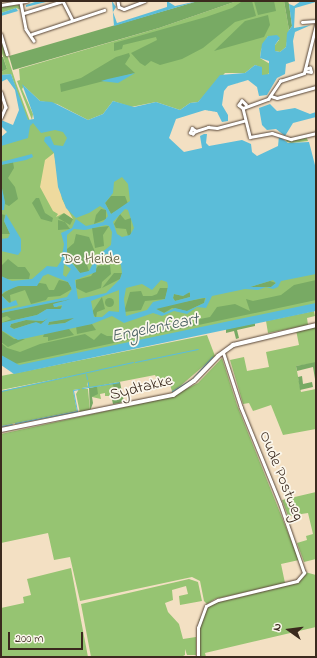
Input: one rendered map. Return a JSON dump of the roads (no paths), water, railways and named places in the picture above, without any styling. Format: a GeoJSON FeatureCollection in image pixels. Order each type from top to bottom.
{"type":"FeatureCollection","features":[{"type":"Feature","properties":{"kind":"street"},"geometry":{"type":"LineString","coordinates":[[1,5],[27,1]]}},
{"type":"Feature","properties":{"kind":"street"},"geometry":{"type":"LineString","coordinates":[[24,13],[63,1],[72,19]]}},
{"type":"Feature","properties":{"kind":"street"},"geometry":{"type":"LineString","coordinates":[[118,1],[119,7],[124,9],[145,1]]}},
{"type":"Feature","properties":{"kind":"street"},"geometry":{"type":"LineString","coordinates":[[21,3],[26,29],[32,34],[34,41]]}},
{"type":"Feature","properties":{"kind":"street"},"geometry":{"type":"LineString","coordinates":[[72,19],[83,19],[104,10]]}},
{"type":"Feature","properties":{"kind":"street"},"geometry":{"type":"LineString","coordinates":[[32,34],[68,24],[72,19]]}},
{"type":"Feature","properties":{"kind":"street"},"geometry":{"type":"LineString","coordinates":[[302,22],[316,21]]}},
{"type":"Feature","properties":{"kind":"street"},"geometry":{"type":"LineString","coordinates":[[243,108],[246,105],[265,100],[271,96],[280,81],[302,75],[306,70],[316,25]]}},
{"type":"Feature","properties":{"kind":"street"},"geometry":{"type":"LineString","coordinates":[[1,34],[7,54]]}},
{"type":"Feature","properties":{"kind":"street"},"geometry":{"type":"LineString","coordinates":[[271,96],[277,98],[316,88]]}},
{"type":"Feature","properties":{"kind":"street"},"geometry":{"type":"LineString","coordinates":[[1,92],[6,107],[1,118]]}},
{"type":"Feature","properties":{"kind":"street"},"geometry":{"type":"LineString","coordinates":[[246,105],[244,102],[240,102],[243,108],[244,121],[250,137],[272,133],[279,134],[286,138],[316,132]]}},
{"type":"Feature","properties":{"kind":"street"},"geometry":{"type":"LineString","coordinates":[[196,130],[244,121]]}},
{"type":"Feature","properties":{"kind":"street","name":"Sydtakke"},"geometry":{"type":"LineString","coordinates":[[1,430],[173,395],[194,381],[223,352],[246,340],[316,325]]}},
{"type":"Feature","properties":{"kind":"street","name":"Oude Postweg"},"geometry":{"type":"LineString","coordinates":[[198,657],[198,628],[206,606],[218,600],[297,581],[304,570],[242,413],[223,352]]}},
{"type":"Feature","properties":{"kind":"water"},"geometry":{"type":"Polygon","coordinates":[[[38,1],[50,1],[26,7],[26,5],[38,1]]]}},
{"type":"Feature","properties":{"kind":"water"},"geometry":{"type":"Polygon","coordinates":[[[112,1],[116,7],[113,12],[117,23],[167,7],[167,1],[175,6],[198,1],[114,26],[112,1]]]}},
{"type":"Feature","properties":{"kind":"water","name":"De Heide"},"geometry":{"type":"Polygon","coordinates":[[[301,1],[316,2],[295,8],[294,28],[311,25],[295,32],[293,41],[295,61],[286,64],[285,74],[277,78],[267,95],[259,96],[257,87],[248,80],[228,86],[224,91],[222,105],[228,115],[228,121],[222,122],[217,112],[205,110],[176,119],[169,138],[184,152],[202,148],[200,136],[204,134],[207,134],[206,143],[209,146],[242,140],[251,144],[252,152],[257,156],[278,146],[279,136],[288,143],[309,142],[316,169],[316,274],[281,281],[278,287],[273,289],[266,287],[258,290],[245,289],[212,296],[206,308],[197,307],[187,314],[174,311],[162,316],[153,313],[124,323],[112,316],[92,324],[18,340],[1,330],[1,323],[37,315],[47,309],[61,309],[62,305],[54,307],[53,304],[71,299],[1,313],[1,311],[67,297],[72,289],[68,282],[48,274],[43,276],[37,286],[18,286],[4,292],[1,295],[1,276],[12,281],[32,279],[47,266],[57,267],[61,261],[64,244],[61,233],[72,228],[76,219],[86,226],[103,222],[108,216],[106,210],[100,206],[89,213],[76,218],[66,208],[58,187],[54,153],[44,141],[45,137],[50,136],[54,145],[63,146],[67,138],[63,132],[55,130],[41,133],[33,123],[30,126],[28,138],[1,146],[1,137],[7,132],[1,126],[1,120],[13,125],[19,110],[15,90],[7,79],[1,82],[1,75],[11,74],[28,120],[34,119],[22,84],[40,101],[52,102],[88,120],[103,114],[113,101],[134,107],[156,102],[180,110],[190,103],[198,102],[220,75],[245,73],[255,65],[262,67],[262,75],[269,74],[269,61],[260,58],[262,44],[268,36],[277,35],[280,38],[275,45],[275,51],[280,52],[286,47],[287,33],[292,26],[289,4],[294,6],[301,1]],[[122,177],[114,182],[113,193],[105,203],[111,214],[130,201],[128,184],[122,177]],[[125,209],[113,222],[117,234],[122,237],[130,235],[134,228],[128,210],[125,209]],[[106,225],[85,230],[74,229],[67,235],[67,257],[80,273],[89,271],[96,257],[111,245],[112,232],[109,226],[106,225]],[[106,254],[97,259],[96,272],[75,280],[78,299],[106,293],[120,279],[122,273],[121,265],[113,256],[106,254]],[[64,264],[63,275],[66,277],[71,269],[64,264]],[[161,280],[152,290],[142,284],[126,288],[124,299],[126,316],[147,310],[153,302],[165,299],[168,286],[167,282],[161,280]],[[273,280],[250,287],[271,287],[276,283],[273,280]],[[119,290],[91,301],[94,317],[102,317],[109,311],[119,312],[119,290]],[[190,292],[183,296],[174,294],[173,298],[175,301],[190,297],[190,292]],[[206,298],[156,309],[164,313],[175,308],[187,311],[204,303],[206,298]],[[48,318],[43,321],[26,320],[11,324],[10,327],[14,329],[36,322],[41,324],[48,318]],[[74,318],[49,322],[48,325],[65,323],[74,318]]]}},
{"type":"Feature","properties":{"kind":"water"},"geometry":{"type":"Polygon","coordinates":[[[16,8],[18,11],[1,16],[1,13],[16,8]]]}},
{"type":"Feature","properties":{"kind":"water"},"geometry":{"type":"Polygon","coordinates":[[[135,73],[118,83],[101,81],[108,79],[135,73]]]}},
{"type":"Feature","properties":{"kind":"water"},"geometry":{"type":"Polygon","coordinates":[[[270,104],[277,111],[295,108],[310,114],[316,112],[316,117],[293,123],[285,136],[276,129],[267,130],[262,125],[259,108],[270,104]]]}},
{"type":"Feature","properties":{"kind":"water"},"geometry":{"type":"Polygon","coordinates":[[[32,154],[33,157],[26,160],[1,165],[1,162],[32,154]]]}},
{"type":"Feature","properties":{"kind":"water"},"geometry":{"type":"Polygon","coordinates":[[[1,184],[5,202],[4,210],[1,210],[1,184]]]}},
{"type":"Feature","properties":{"kind":"water"},"geometry":{"type":"Polygon","coordinates":[[[6,214],[21,239],[21,251],[18,255],[1,251],[1,239],[8,238],[10,234],[4,221],[6,214]]]}},
{"type":"Feature","properties":{"kind":"water"},"geometry":{"type":"Polygon","coordinates":[[[1,295],[9,303],[16,300],[18,305],[1,309],[1,295]]]}},
{"type":"Feature","properties":{"kind":"water","name":"Engelenfeart"},"geometry":{"type":"Polygon","coordinates":[[[316,303],[316,311],[14,374],[1,365],[1,355],[19,365],[316,303]]]}},
{"type":"Feature","properties":{"kind":"waterway"},"geometry":{"type":"LineString","coordinates":[[135,362],[198,349]]}},
{"type":"Feature","properties":{"kind":"waterway"},"geometry":{"type":"LineString","coordinates":[[172,391],[192,379],[212,357]]}},
{"type":"Feature","properties":{"kind":"waterway"},"geometry":{"type":"LineString","coordinates":[[1,391],[133,362]]}},
{"type":"Feature","properties":{"kind":"waterway"},"geometry":{"type":"LineString","coordinates":[[86,374],[87,379]]}},
{"type":"Feature","properties":{"kind":"waterway"},"geometry":{"type":"LineString","coordinates":[[82,388],[119,382]]}},
{"type":"Feature","properties":{"kind":"waterway"},"geometry":{"type":"LineString","coordinates":[[15,423],[77,411],[73,390],[79,389]]}},
{"type":"Feature","properties":{"kind":"waterway"},"geometry":{"type":"LineString","coordinates":[[1,426],[12,424]]}}]}
